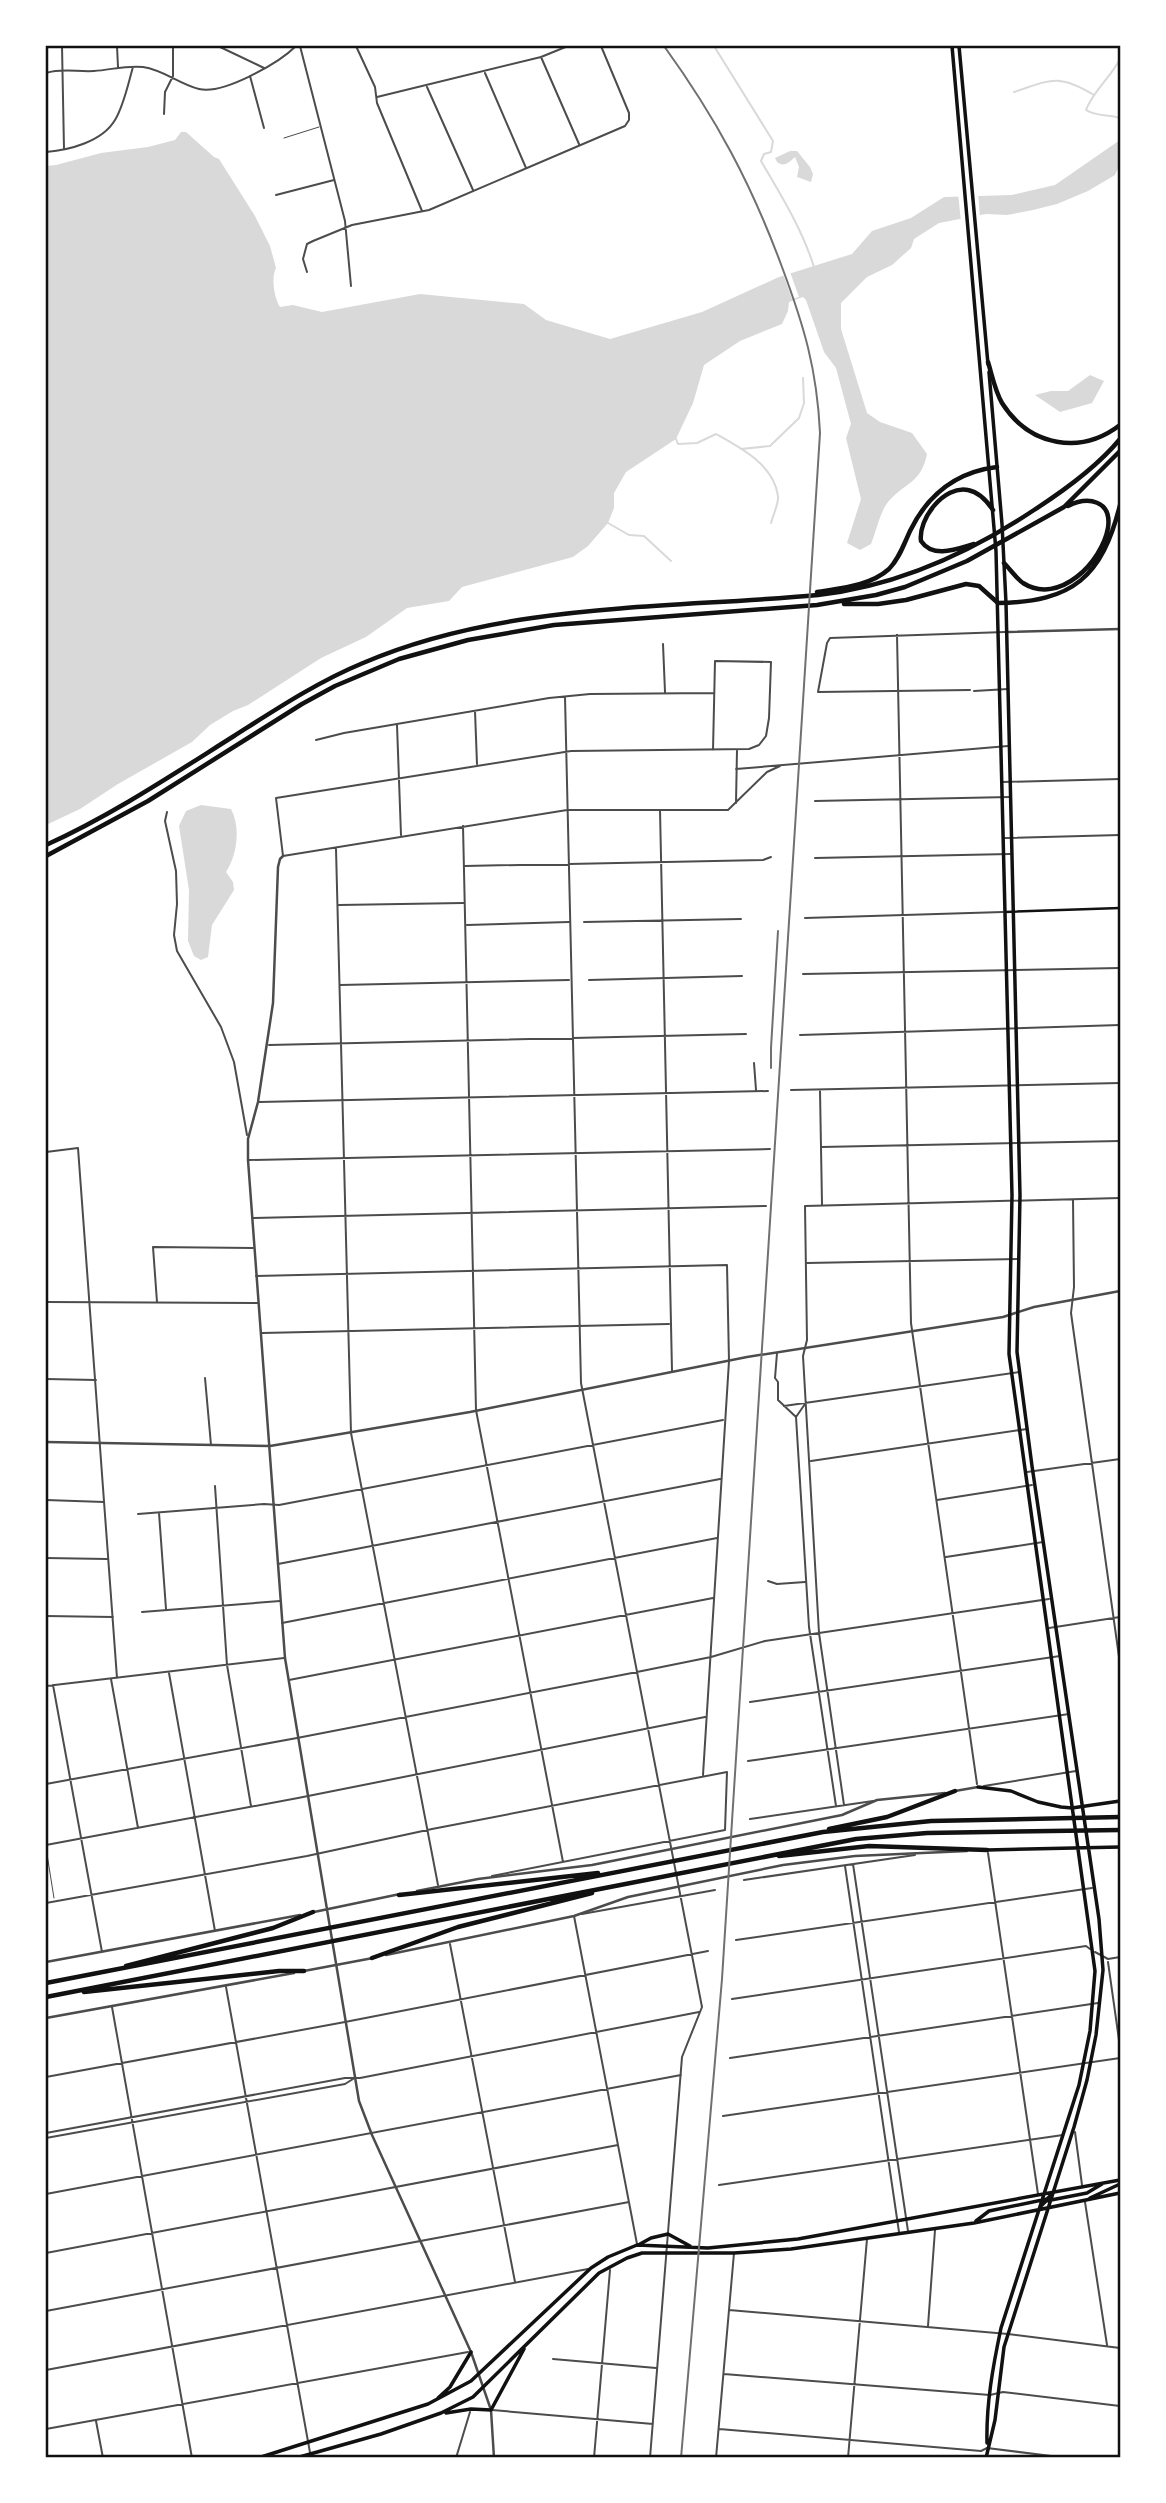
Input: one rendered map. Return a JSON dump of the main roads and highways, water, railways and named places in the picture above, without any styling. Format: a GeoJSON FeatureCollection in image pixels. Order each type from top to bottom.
{"type":"FeatureCollection","features":[{"type":"Feature","properties":{"kind":"highway"},"geometry":{"type":"LineString","coordinates":[[988,362],[996,388],[1010,413],[1021,425],[1043,438],[1063,443],[1089,442],[1105,436],[1121,425]]}},
{"type":"Feature","properties":{"kind":"highway"},"geometry":{"type":"LineString","coordinates":[[46,845],[142,795],[297,696],[363,663],[396,650],[464,631],[531,619],[844,592],[872,586],[927,567],[985,541],[1049,502],[1121,439]]}},
{"type":"Feature","properties":{"kind":"highway"},"geometry":{"type":"LineString","coordinates":[[1064,508],[1121,452]]}},
{"type":"Feature","properties":{"kind":"highway"},"geometry":{"type":"LineString","coordinates":[[782,598],[856,585],[883,573],[900,553],[919,514],[935,494],[968,473],[997,467]]}},
{"type":"Feature","properties":{"kind":"highway"},"geometry":{"type":"LineString","coordinates":[[985,541],[939,552],[927,548],[920,536],[929,513],[954,491],[966,489],[975,492],[993,510]]}},
{"type":"Feature","properties":{"kind":"highway"},"geometry":{"type":"LineString","coordinates":[[817,605],[876,595],[934,576],[988,551],[1081,500],[1089,499],[1102,506],[1106,514],[1107,532],[1084,570],[1065,584],[1040,588],[1024,584],[1004,563]]}},
{"type":"Feature","properties":{"kind":"highway"},"geometry":{"type":"LineString","coordinates":[[46,856],[148,801],[302,704],[399,659],[468,640],[554,625],[817,605],[878,604],[906,600],[966,584],[984,589],[998,603],[1055,595],[1079,584],[1097,565],[1109,544],[1121,505]]}},
{"type":"Feature","properties":{"kind":"highway"},"geometry":{"type":"LineString","coordinates":[[765,1843],[887,1816],[956,1791]]}},
{"type":"Feature","properties":{"kind":"highway"},"geometry":{"type":"LineString","coordinates":[[46,1983],[835,1830],[894,1824],[1121,1817]]}},
{"type":"Feature","properties":{"kind":"highway"},"geometry":{"type":"LineString","coordinates":[[47,1996],[821,1845],[891,1835],[1121,1830]]}},
{"type":"Feature","properties":{"kind":"highway"},"geometry":{"type":"LineString","coordinates":[[737,1861],[869,1846],[987,1850]]}},
{"type":"Feature","properties":{"kind":"highway"},"geometry":{"type":"LineString","coordinates":[[399,1895],[637,1869]]}},
{"type":"Feature","properties":{"kind":"highway"},"geometry":{"type":"LineString","coordinates":[[372,1958],[458,1927],[652,1878]]}},
{"type":"Feature","properties":{"kind":"highway"},"geometry":{"type":"LineString","coordinates":[[93,1975],[272,1928],[313,1912]]}},
{"type":"Feature","properties":{"kind":"highway"},"geometry":{"type":"LineString","coordinates":[[47,1996],[279,1971],[304,1971]]}},
{"type":"Feature","properties":{"kind":"main road"},"geometry":{"type":"LineString","coordinates":[[952,46],[995,528],[1010,1085],[1012,1201],[1009,1315],[1012,1374],[1077,1841],[1084,1848],[1095,1887],[1103,1970],[1090,2062],[1074,2127],[1004,2347],[995,2420],[987,2448]]}},
{"type":"Feature","properties":{"kind":"main road"},"geometry":{"type":"LineString","coordinates":[[959,46],[1002,524],[1006,603],[1020,1200],[1017,1352],[1088,1841],[1084,1848],[1084,1889],[1094,1971],[1090,2031],[1079,2085],[1001,2331],[994,2362],[986,2420],[986,2458]]}},
{"type":"Feature","properties":{"kind":"main road"},"geometry":{"type":"LineString","coordinates":[[1005,912],[1121,908]]}},
{"type":"Feature","properties":{"kind":"main road"},"geometry":{"type":"LineString","coordinates":[[978,1787],[1011,1791],[1073,1811],[1121,1801]]}},
{"type":"Feature","properties":{"kind":"main road"},"geometry":{"type":"LineString","coordinates":[[987,1850],[1121,1847]]}},
{"type":"Feature","properties":{"kind":"main road"},"geometry":{"type":"LineString","coordinates":[[637,2245],[734,2247],[798,2239],[1082,2186],[1121,2182]]}},
{"type":"Feature","properties":{"kind":"main road"},"geometry":{"type":"LineString","coordinates":[[1085,2201],[1121,2182]]}},
{"type":"Feature","properties":{"kind":"main road"},"geometry":{"type":"LineString","coordinates":[[1040,2208],[1051,2200],[1087,2193],[1104,2183]]}},
{"type":"Feature","properties":{"kind":"main road"},"geometry":{"type":"LineString","coordinates":[[974,2223],[989,2211],[1042,2200],[1053,2193]]}},
{"type":"Feature","properties":{"kind":"main road"},"geometry":{"type":"LineString","coordinates":[[296,2458],[381,2434],[441,2413],[473,2397],[599,2273],[642,2253],[734,2253],[791,2249],[974,2223],[1121,2193]]}},
{"type":"Feature","properties":{"kind":"main road"},"geometry":{"type":"LineString","coordinates":[[258,2458],[434,2402],[471,2381],[591,2268],[608,2257],[651,2238],[668,2234],[692,2247]]}},
{"type":"Feature","properties":{"kind":"main road"},"geometry":{"type":"LineString","coordinates":[[441,2413],[471,2409],[491,2410],[528,2342]]}},
{"type":"Feature","properties":{"kind":"main road"},"geometry":{"type":"LineString","coordinates":[[434,2402],[450,2386],[471,2352]]}},
{"type":"Feature","properties":{"kind":"waterway"},"geometry":{"type":"LineString","coordinates":[[714,46],[773,141],[771,152],[764,154],[761,161],[797,226],[814,267]]}},
{"type":"Feature","properties":{"kind":"waterway"},"geometry":{"type":"LineString","coordinates":[[1120,59],[1086,110],[1120,118]]}},
{"type":"Feature","properties":{"kind":"waterway"},"geometry":{"type":"LineString","coordinates":[[1014,92],[1037,84],[1062,81],[1094,95]]}},
{"type":"Feature","properties":{"kind":"waterway"},"geometry":{"type":"LineString","coordinates":[[741,449],[770,446],[799,418],[804,403],[803,378]]}},
{"type":"Feature","properties":{"kind":"waterway"},"geometry":{"type":"LineString","coordinates":[[676,439],[678,444],[697,443],[716,434],[736,445],[763,466],[770,475],[778,496],[771,523]]}},
{"type":"Feature","properties":{"kind":"waterway"},"geometry":{"type":"LineString","coordinates":[[608,523],[629,535],[644,536],[671,561]]}},
{"type":"Feature","properties":{"kind":"railway"},"geometry":{"type":"LineString","coordinates":[[664,46],[716,125],[745,179],[770,236],[797,309],[808,348],[816,388],[820,433],[722,1979],[681,2458]]}},
{"type":"Feature","properties":{"kind":"railway"},"geometry":{"type":"LineString","coordinates":[[771,1068],[778,931]]}}]}
